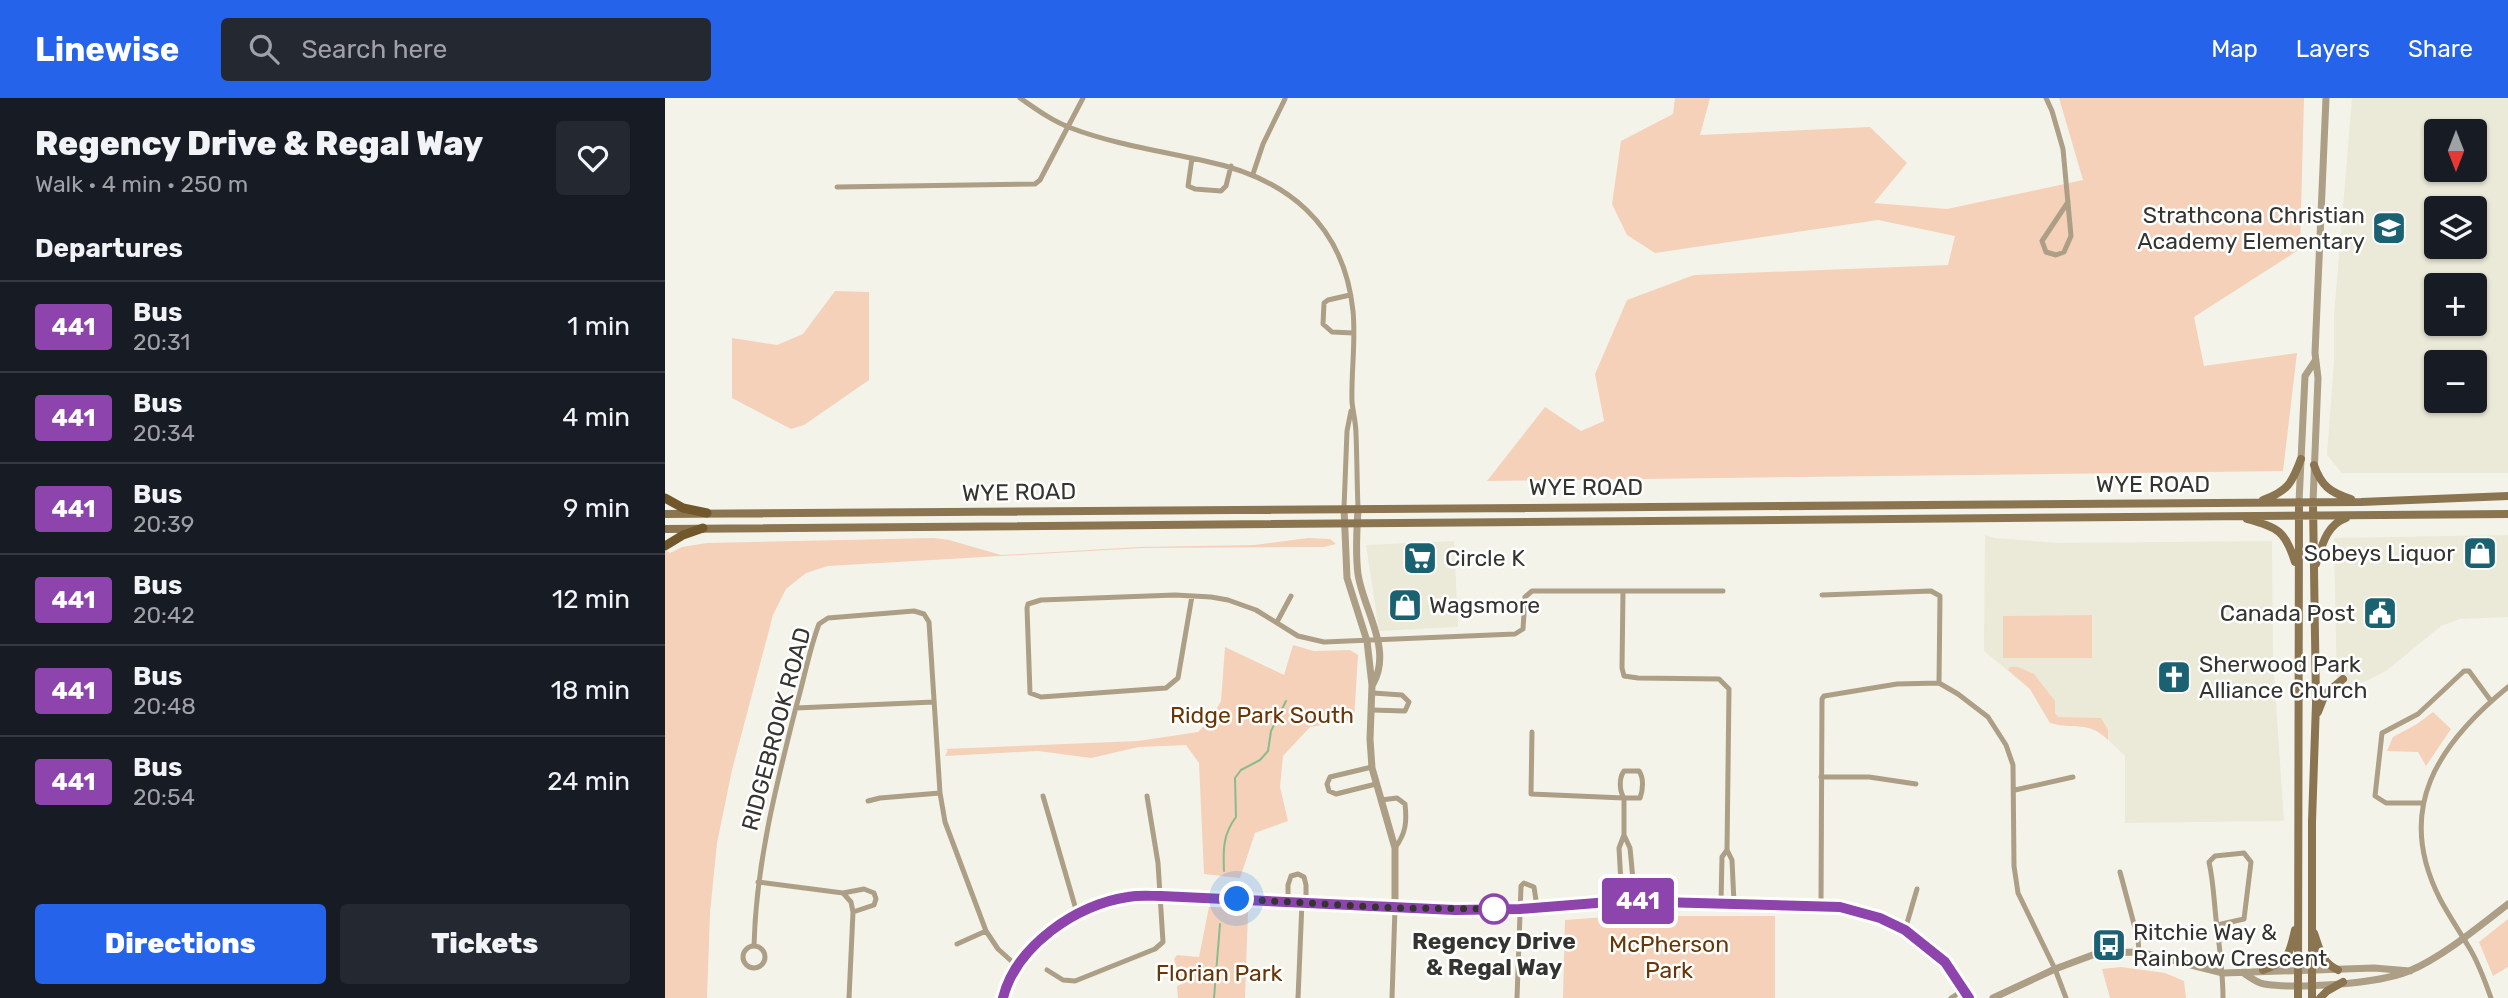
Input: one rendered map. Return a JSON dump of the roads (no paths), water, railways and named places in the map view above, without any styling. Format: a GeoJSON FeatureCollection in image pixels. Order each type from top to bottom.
{"type":"FeatureCollection","features":[{"type":"Feature","properties":{"kind":"main road"},"geometry":{"type":"LineString","coordinates":[[2257,502],[2286,489],[2293,480],[2301,459]]}},
{"type":"Feature","properties":{"kind":"main road"},"geometry":{"type":"LineString","coordinates":[[2314,465],[2319,480],[2330,491],[2361,502]]}},
{"type":"Feature","properties":{"kind":"main road","name":"WYE ROAD"},"geometry":{"type":"LineString","coordinates":[[665,514],[2361,502],[2508,496]]}},
{"type":"Feature","properties":{"kind":"main road"},"geometry":{"type":"LineString","coordinates":[[665,498],[683,508],[707,513]]}},
{"type":"Feature","properties":{"kind":"main road"},"geometry":{"type":"LineString","coordinates":[[2298,998],[2299,502]]}},
{"type":"Feature","properties":{"kind":"main road"},"geometry":{"type":"LineString","coordinates":[[2312,998],[2316,718],[2313,502]]}},
{"type":"Feature","properties":{"kind":"main road","name":"WYE ROAD"},"geometry":{"type":"LineString","coordinates":[[665,529],[2508,514]]}},
{"type":"Feature","properties":{"kind":"main road"},"geometry":{"type":"LineString","coordinates":[[2314,570],[2333,525],[2336,521],[2354,515]]}},
{"type":"Feature","properties":{"kind":"main road"},"geometry":{"type":"LineString","coordinates":[[2237,516],[2270,525],[2283,533],[2289,542],[2298,570]]}},
{"type":"Feature","properties":{"kind":"main road"},"geometry":{"type":"LineString","coordinates":[[665,546],[683,535],[703,528]]}},
{"type":"Feature","properties":{"kind":"main road"},"geometry":{"type":"LineString","coordinates":[[2316,718],[2325,694],[2343,679]]}},
{"type":"Feature","properties":{"kind":"main road"},"geometry":{"type":"LineString","coordinates":[[2263,970],[2282,963],[2289,957],[2298,917]]}},
{"type":"Feature","properties":{"kind":"main road"},"geometry":{"type":"LineString","coordinates":[[2312,927],[2322,958],[2327,965],[2338,970]]}},
{"type":"Feature","properties":{"kind":"main road"},"geometry":{"type":"LineString","coordinates":[[2320,998],[2343,982]]}},
{"type":"Feature","properties":{"kind":"street"},"geometry":{"type":"LineString","coordinates":[[1020,98],[1068,127],[1104,138],[1231,166],[1252,174],[1291,195],[1318,222],[1340,258],[1350,295],[1353,333],[1352,404],[1347,432],[1344,508],[1347,578],[1367,641],[1373,689],[1370,738],[1372,767],[1395,848],[1392,998]]}},
{"type":"Feature","properties":{"kind":"street"},"geometry":{"type":"LineString","coordinates":[[837,187],[1035,184],[1040,180],[1083,98]]}},
{"type":"Feature","properties":{"kind":"street"},"geometry":{"type":"LineString","coordinates":[[2046,98],[2063,149],[2068,202],[2071,236],[2064,252],[2056,256],[2046,251],[2042,241],[2068,202]]}},
{"type":"Feature","properties":{"kind":"street"},"geometry":{"type":"LineString","coordinates":[[2313,502],[2318,378],[2315,361],[2326,98]]}},
{"type":"Feature","properties":{"kind":"street"},"geometry":{"type":"LineString","coordinates":[[1252,174],[1285,99]]}},
{"type":"Feature","properties":{"kind":"street"},"geometry":{"type":"LineString","coordinates":[[1192,158],[1188,186],[1195,189],[1221,191],[1226,186],[1231,166]]}},
{"type":"Feature","properties":{"kind":"street"},"geometry":{"type":"LineString","coordinates":[[1350,295],[1324,303],[1323,317],[1327,329],[1353,333]]}},
{"type":"Feature","properties":{"kind":"street"},"geometry":{"type":"LineString","coordinates":[[2299,502],[2305,376],[2315,361]]}},
{"type":"Feature","properties":{"kind":"street"},"geometry":{"type":"LineString","coordinates":[[1352,404],[1356,430],[1358,575],[1377,641],[1378,665],[1373,689]]}},
{"type":"Feature","properties":{"kind":"street"},"geometry":{"type":"LineString","coordinates":[[1192,596],[1178,678],[1173,684],[1166,688],[1041,697],[1030,693],[1028,604],[1041,600],[1192,596],[1228,600],[1256,610],[1298,636],[1316,641],[1377,641],[1515,634],[1524,629],[1525,597],[1532,591],[1723,591]]}},
{"type":"Feature","properties":{"kind":"street"},"geometry":{"type":"LineString","coordinates":[[1623,591],[1624,676],[1719,678],[1729,689],[1727,850],[1732,860],[1734,904]]}},
{"type":"Feature","properties":{"kind":"street"},"geometry":{"type":"LineString","coordinates":[[1822,595],[1931,591],[1940,596],[1939,683]]}},
{"type":"Feature","properties":{"kind":"street"},"geometry":{"type":"LineString","coordinates":[[1277,622],[1291,596]]}},
{"type":"Feature","properties":{"kind":"street","name":"RIDGEBROOK ROAD"},"geometry":{"type":"LineString","coordinates":[[754,946],[758,882],[774,796],[815,634],[822,621],[828,618],[914,611],[924,614],[929,622],[940,793],[945,822],[986,930],[998,949],[1018,967]]}},
{"type":"Feature","properties":{"kind":"street"},"geometry":{"type":"LineString","coordinates":[[2423,803],[2386,803],[2375,796],[2382,733],[2418,714],[2464,671],[2469,671],[2491,701]]}},
{"type":"Feature","properties":{"kind":"street"},"geometry":{"type":"LineString","coordinates":[[1821,905],[1821,703],[1824,696],[1897,684],[1939,683],[1988,717],[1999,731],[2013,765],[2015,880],[2026,912],[2055,969],[2066,998]]}},
{"type":"Feature","properties":{"kind":"street"},"geometry":{"type":"LineString","coordinates":[[2491,998],[2476,960],[2440,900],[2424,858],[2423,803],[2435,767],[2451,743],[2508,687]]}},
{"type":"Feature","properties":{"kind":"street"},"geometry":{"type":"LineString","coordinates":[[1372,710],[1405,711],[1409,702],[1402,695],[1373,689]]}},
{"type":"Feature","properties":{"kind":"street"},"geometry":{"type":"LineString","coordinates":[[796,708],[934,702]]}},
{"type":"Feature","properties":{"kind":"street"},"geometry":{"type":"LineString","coordinates":[[1532,732],[1531,794],[1624,798],[1640,798],[1642,776],[1639,771],[1624,771],[1621,775],[1621,793],[1624,798],[1624,835],[1619,848],[1622,901]]}},
{"type":"Feature","properties":{"kind":"street"},"geometry":{"type":"LineString","coordinates":[[1372,767],[1330,777],[1327,784],[1329,791],[1336,794],[1376,784]]}},
{"type":"Feature","properties":{"kind":"street"},"geometry":{"type":"LineString","coordinates":[[1821,777],[1869,777],[1916,784]]}},
{"type":"Feature","properties":{"kind":"street"},"geometry":{"type":"LineString","coordinates":[[2015,790],[2073,777]]}},
{"type":"Feature","properties":{"kind":"street"},"geometry":{"type":"LineString","coordinates":[[868,801],[940,793]]}},
{"type":"Feature","properties":{"kind":"street"},"geometry":{"type":"LineString","coordinates":[[1043,796],[1077,913]]}},
{"type":"Feature","properties":{"kind":"street"},"geometry":{"type":"LineString","coordinates":[[1047,970],[1063,980],[1075,981],[1160,946],[1163,942],[1158,863],[1147,796]]}},
{"type":"Feature","properties":{"kind":"street"},"geometry":{"type":"LineString","coordinates":[[1381,800],[1397,798],[1405,804],[1406,828],[1395,848]]}},
{"type":"Feature","properties":{"kind":"street"},"geometry":{"type":"LineString","coordinates":[[1624,835],[1630,848],[1635,901]]}},
{"type":"Feature","properties":{"kind":"street"},"geometry":{"type":"LineString","coordinates":[[1721,902],[1722,858],[1727,850]]}},
{"type":"Feature","properties":{"kind":"street"},"geometry":{"type":"LineString","coordinates":[[2217,925],[2244,919],[2251,862],[2244,853],[2210,859],[2217,925],[2223,973],[2223,998]]}},
{"type":"Feature","properties":{"kind":"street"},"geometry":{"type":"LineString","coordinates":[[2120,872],[2139,952]]}},
{"type":"Feature","properties":{"kind":"street"},"geometry":{"type":"LineString","coordinates":[[1288,901],[1291,876],[1298,874],[1304,877],[1306,885],[1298,998]]}},
{"type":"Feature","properties":{"kind":"street"},"geometry":{"type":"LineString","coordinates":[[758,882],[843,893],[864,889],[874,893],[874,905],[853,912]]}},
{"type":"Feature","properties":{"kind":"street"},"geometry":{"type":"LineString","coordinates":[[1517,998],[1519,888],[1524,883],[1534,887],[1537,907]]}},
{"type":"Feature","properties":{"kind":"street"},"geometry":{"type":"LineString","coordinates":[[1905,930],[1917,889]]}},
{"type":"Feature","properties":{"kind":"street"},"geometry":{"type":"LineString","coordinates":[[843,893],[852,902],[853,912],[849,998]]}},
{"type":"Feature","properties":{"kind":"street"},"geometry":{"type":"LineString","coordinates":[[1003,998],[1018,967],[1039,942],[1077,913],[1128,897],[1161,896],[1395,908],[1520,909],[1635,901],[1821,905],[1854,909],[1905,930],[1945,962],[1969,998]]}},
{"type":"Feature","properties":{"kind":"street"},"geometry":{"type":"LineString","coordinates":[[2244,974],[2261,984],[2298,985],[2376,980],[2410,971],[2463,938],[2508,904]]}},
{"type":"Feature","properties":{"kind":"street"},"geometry":{"type":"LineString","coordinates":[[957,944],[986,930]]}},
{"type":"Feature","properties":{"kind":"street","name":"RIDGEBROOK ROAD"},"geometry":{"type":"LineString","coordinates":[[754,946],[761,948],[765,958],[759,966],[752,968],[743,958],[745,951],[754,946]]}},
{"type":"Feature","properties":{"kind":"street"},"geometry":{"type":"LineString","coordinates":[[1993,998],[2055,969],[2098,953],[2139,952],[2223,973],[2374,968],[2410,971]]}},
{"type":"Feature","properties":{"kind":"street"},"geometry":{"type":"LineString","coordinates":[[1951,998],[1965,989]]}},
{"type":"Feature","properties":{"kind":"waterway"},"geometry":{"type":"LineString","coordinates":[[1224,871],[1225,842],[1236,817],[1235,778],[1241,770],[1260,760],[1268,751],[1271,731],[1286,701]]}},
{"type":"Feature","properties":{"kind":"waterway"},"geometry":{"type":"LineString","coordinates":[[1214,998],[1220,924]]}},
{"type":"Feature","properties":{"kind":"place","name":"Strathcona Christian Academy Elementary"},"geometry":{"type":"Point","coordinates":[2389,228]}},
{"type":"Feature","properties":{"kind":"place","name":"Sobeys Liquor"},"geometry":{"type":"Point","coordinates":[2480,553]}},
{"type":"Feature","properties":{"kind":"place","name":"Circle K"},"geometry":{"type":"Point","coordinates":[1420,558]}},
{"type":"Feature","properties":{"kind":"place","name":"Wagsmore"},"geometry":{"type":"Point","coordinates":[1405,605]}},
{"type":"Feature","properties":{"kind":"place","name":"Canada Post"},"geometry":{"type":"Point","coordinates":[2380,613]}},
{"type":"Feature","properties":{"kind":"place","name":"Sherwood Park Alliance Church"},"geometry":{"type":"Point","coordinates":[2174,677]}},
{"type":"Feature","properties":{"kind":"place","name":"Regency Drive & Regal Way"},"geometry":{"type":"Point","coordinates":[1494,909]}},
{"type":"Feature","properties":{"kind":"place","name":"Ritchie Way & Rainbow Crescent"},"geometry":{"type":"Point","coordinates":[2109,945]}},
{"type":"Feature","properties":{"kind":"park label","name":"Ridge Park South"},"geometry":{"type":"Point","coordinates":[1262,715]}},
{"type":"Feature","properties":{"kind":"park label","name":"McPherson Park"},"geometry":{"type":"Point","coordinates":[1669,957]}},
{"type":"Feature","properties":{"kind":"park label","name":"Florian Park"},"geometry":{"type":"Point","coordinates":[1219,973]}}]}
